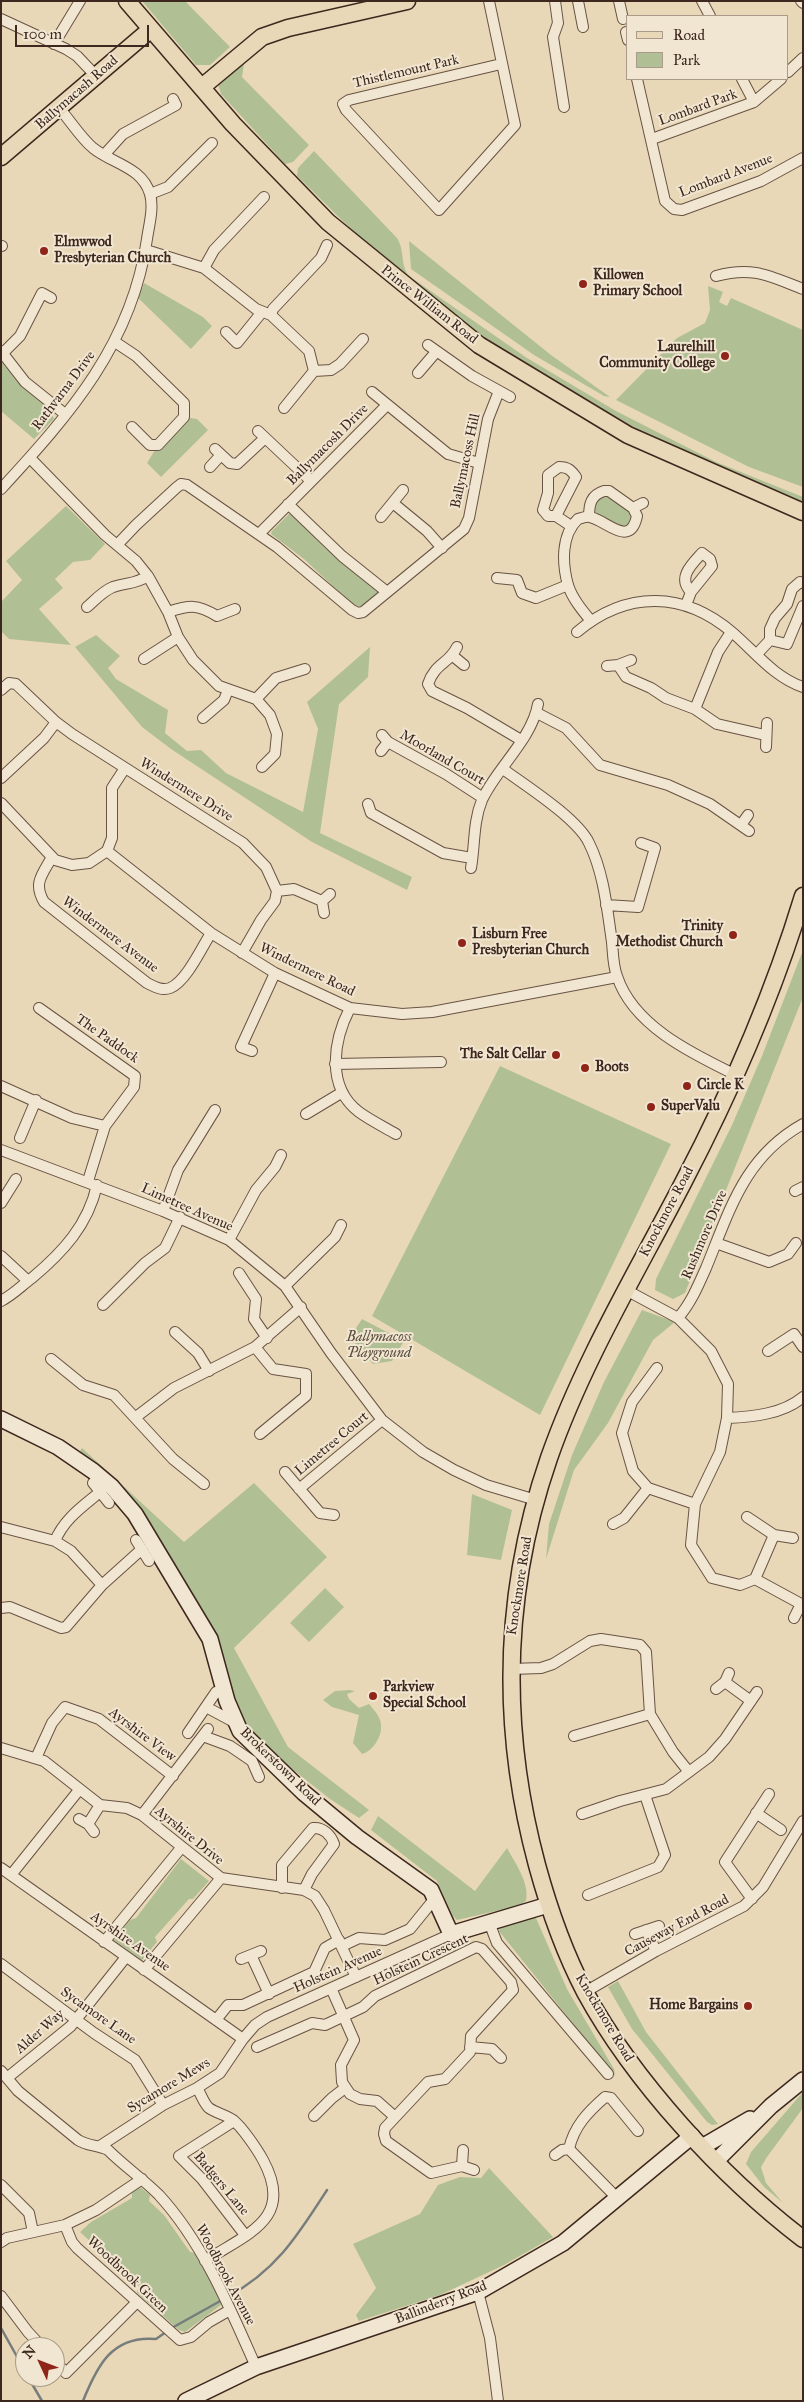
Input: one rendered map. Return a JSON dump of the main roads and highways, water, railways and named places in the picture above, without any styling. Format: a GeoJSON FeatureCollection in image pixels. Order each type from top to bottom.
{"type":"FeatureCollection","features":[{"type":"Feature","properties":{"kind":"main road","name":"Prince William Road"},"geometry":{"type":"LineString","coordinates":[[127,1],[273,168],[328,222],[374,262],[479,345],[628,435],[803,512]]}},
{"type":"Feature","properties":{"kind":"main road"},"geometry":{"type":"LineString","coordinates":[[202,87],[262,37],[288,28],[407,1]]}},
{"type":"Feature","properties":{"kind":"main road","name":"Ballymacash Road"},"geometry":{"type":"LineString","coordinates":[[1,157],[151,29]]}},
{"type":"Feature","properties":{"kind":"main road","name":"Knockmore Road"},"geometry":{"type":"LineString","coordinates":[[803,896],[777,974],[736,1075],[576,1391],[549,1457],[536,1500],[517,1588],[511,1669],[511,1719],[520,1790],[548,1905],[586,1992],[626,2057],[697,2142],[771,2215],[803,2239]]}},
{"type":"Feature","properties":{"kind":"waterway"},"geometry":{"type":"LineString","coordinates":[[227,2297],[244,2287],[273,2264],[296,2237],[327,2190]]}},
{"type":"Feature","properties":{"kind":"waterway"},"geometry":{"type":"LineString","coordinates":[[170,2329],[222,2300]]}},
{"type":"Feature","properties":{"kind":"waterway"},"geometry":{"type":"LineString","coordinates":[[1,2328],[15,2353]]}},
{"type":"Feature","properties":{"kind":"waterway"},"geometry":{"type":"LineString","coordinates":[[83,2401],[94,2376],[108,2355],[128,2342],[141,2339],[156,2339],[166,2332]]}},
{"type":"Feature","properties":{"kind":"waterway"},"geometry":{"type":"LineString","coordinates":[[34,2387],[42,2401]]}},
{"type":"Feature","properties":{"kind":"place","name":"Elmwwod Presbyterian Church"},"geometry":{"type":"Point","coordinates":[44,251]}},
{"type":"Feature","properties":{"kind":"place","name":"Killowen Primary School"},"geometry":{"type":"Point","coordinates":[583,284]}},
{"type":"Feature","properties":{"kind":"place","name":"Laurelhill Community College"},"geometry":{"type":"Point","coordinates":[725,356]}},
{"type":"Feature","properties":{"kind":"place","name":"Trinity Methodist Church"},"geometry":{"type":"Point","coordinates":[733,935]}},
{"type":"Feature","properties":{"kind":"place","name":"Lisburn Free Presbyterian Church"},"geometry":{"type":"Point","coordinates":[462,943]}},
{"type":"Feature","properties":{"kind":"place","name":"The Salt Cellar"},"geometry":{"type":"Point","coordinates":[556,1055]}},
{"type":"Feature","properties":{"kind":"place","name":"Boots"},"geometry":{"type":"Point","coordinates":[585,1068]}},
{"type":"Feature","properties":{"kind":"place","name":"Circle K"},"geometry":{"type":"Point","coordinates":[687,1086]}},
{"type":"Feature","properties":{"kind":"place","name":"SuperValu"},"geometry":{"type":"Point","coordinates":[651,1107]}},
{"type":"Feature","properties":{"kind":"place","name":"Parkview Special School"},"geometry":{"type":"Point","coordinates":[373,1696]}},
{"type":"Feature","properties":{"kind":"place","name":"Home Bargains"},"geometry":{"type":"Point","coordinates":[748,2006]}},
{"type":"Feature","properties":{"kind":"park label","name":"Ballymacoss Playground"},"geometry":{"type":"Point","coordinates":[379,1346]}}]}
